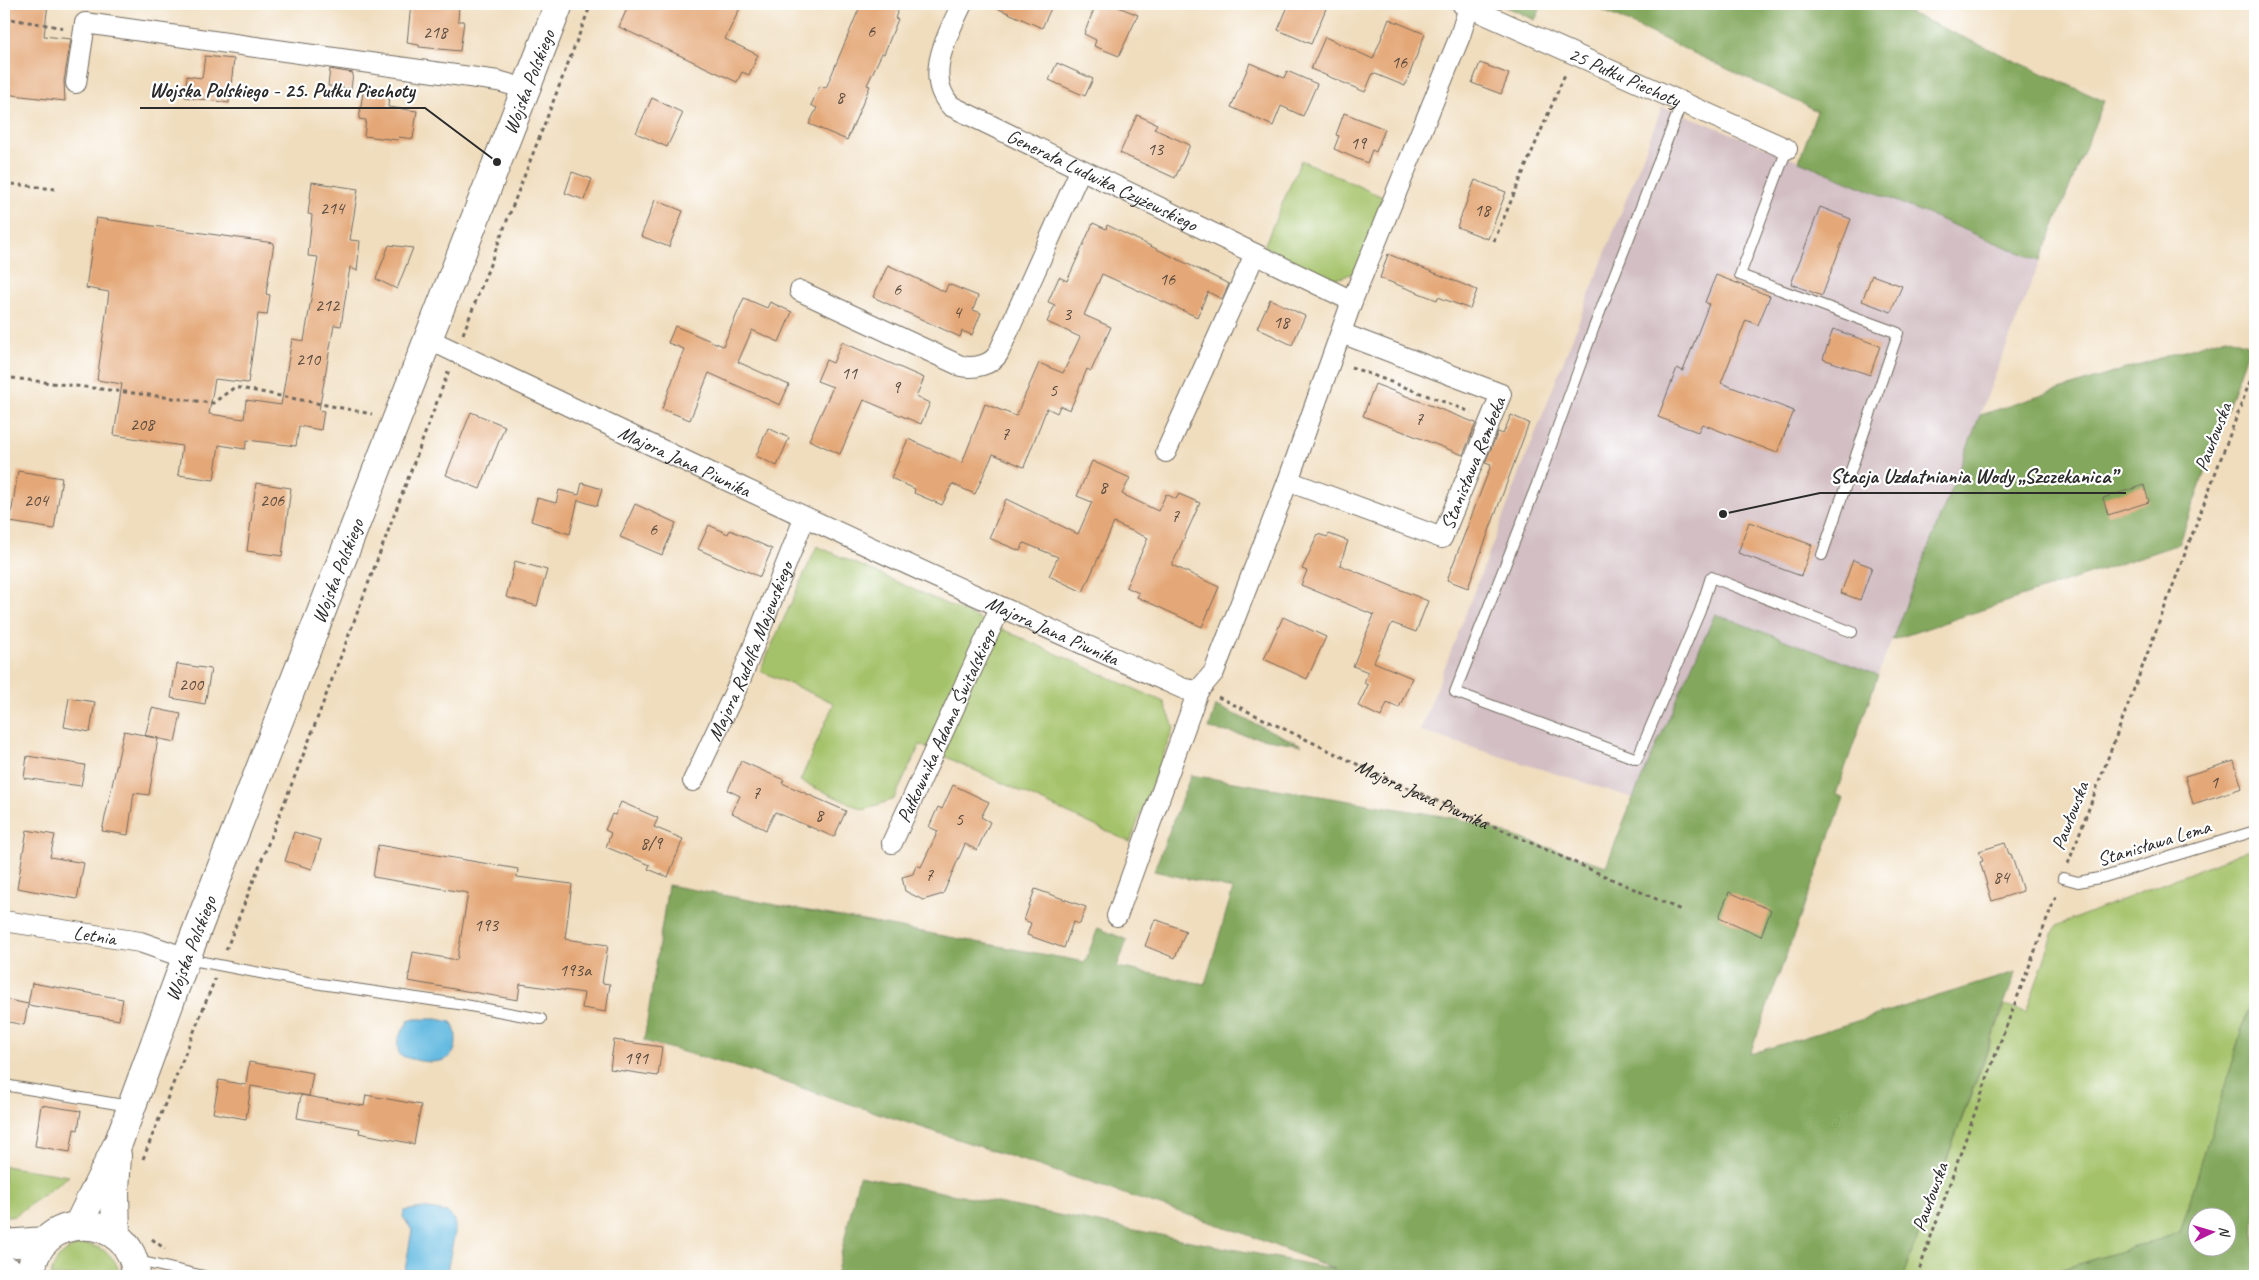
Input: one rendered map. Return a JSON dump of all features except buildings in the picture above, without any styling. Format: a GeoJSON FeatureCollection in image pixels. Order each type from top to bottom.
{"type":"FeatureCollection","features":[{"type":"Feature","properties":{"kind":"main road","name":"Wojska Polskiego"},"geometry":{"type":"LineString","coordinates":[[78,1225],[119,1141],[130,1106],[186,958],[559,4]]}},
{"type":"Feature","properties":{"kind":"main road","name":"Wojska Polskiego"},"geometry":{"type":"LineString","coordinates":[[116,1236],[115,1171],[119,1141]]}},
{"type":"Feature","properties":{"kind":"main road"},"geometry":{"type":"LineString","coordinates":[[30,1276],[36,1254],[45,1241],[66,1228],[78,1225],[92,1225],[105,1229],[116,1236],[124,1243],[135,1268]]}},
{"type":"Feature","properties":{"kind":"main road"},"geometry":{"type":"LineString","coordinates":[[4,1244],[45,1241]]}},
{"type":"Feature","properties":{"kind":"main road"},"geometry":{"type":"LineString","coordinates":[[4,1268],[18,1276]]}},
{"type":"Feature","properties":{"kind":"street","name":"Generała Ludwika Czyżewskiego"},"geometry":{"type":"LineString","coordinates":[[962,4],[940,57],[939,81],[944,98],[960,112],[1352,302]]}},
{"type":"Feature","properties":{"kind":"street"},"geometry":{"type":"LineString","coordinates":[[1117,916],[1198,691],[1214,672],[1288,481],[1352,302],[1460,36],[1465,6]]}},
{"type":"Feature","properties":{"kind":"street","name":"25 Pułku Piechoty"},"geometry":{"type":"LineString","coordinates":[[1465,6],[1787,149]]}},
{"type":"Feature","properties":{"kind":"street"},"geometry":{"type":"LineString","coordinates":[[76,83],[85,23],[498,81],[526,89]]}},
{"type":"Feature","properties":{"kind":"street"},"geometry":{"type":"LineString","coordinates":[[800,291],[961,366],[972,367],[986,364],[995,359],[998,354],[1080,170]]}},
{"type":"Feature","properties":{"kind":"street"},"geometry":{"type":"LineString","coordinates":[[1166,452],[1255,254]]}},
{"type":"Feature","properties":{"kind":"street","name":"Stanisława Rembeka"},"geometry":{"type":"LineString","coordinates":[[1288,481],[1442,538],[1501,394],[1341,333]]}},
{"type":"Feature","properties":{"kind":"street","name":"Majora Jana Piwnika"},"geometry":{"type":"LineString","coordinates":[[428,339],[804,519],[1184,689],[1198,691]]}},
{"type":"Feature","properties":{"kind":"street","name":"Majora Rudolfa Majewskiego"},"geometry":{"type":"LineString","coordinates":[[693,781],[739,683],[804,519]]}},
{"type":"Feature","properties":{"kind":"street","name":"Pułkownika Adama Świtalskiego"},"geometry":{"type":"LineString","coordinates":[[892,843],[1000,608]]}},
{"type":"Feature","properties":{"kind":"street","name":"Letnia"},"geometry":{"type":"LineString","coordinates":[[4,922],[140,942],[186,958]]}},
{"type":"Feature","properties":{"kind":"lane"},"geometry":{"type":"LineString","coordinates":[[1682,102],[1594,327],[1537,484],[1455,692],[1637,759],[1700,611],[1711,577],[1852,632]]}},
{"type":"Feature","properties":{"kind":"lane"},"geometry":{"type":"LineString","coordinates":[[1787,149],[1740,276],[1898,334],[1822,555]]}},
{"type":"Feature","properties":{"kind":"lane","name":"Stanisława Lema"},"geometry":{"type":"LineString","coordinates":[[2063,878],[2078,882],[2104,878],[2255,831]]}},
{"type":"Feature","properties":{"kind":"lane"},"geometry":{"type":"LineString","coordinates":[[186,958],[307,982],[465,1005],[541,1019]]}},
{"type":"Feature","properties":{"kind":"lane"},"geometry":{"type":"LineString","coordinates":[[4,1085],[130,1106]]}},
{"type":"Feature","properties":{"kind":"lane"},"geometry":{"type":"LineString","coordinates":[[135,1268],[175,1270],[204,1276]]}},
{"type":"Feature","properties":{"kind":"path"},"geometry":{"type":"LineString","coordinates":[[142,1160],[308,743],[591,4]]}},
{"type":"Feature","properties":{"kind":"path"},"geometry":{"type":"LineString","coordinates":[[4,18],[84,30]]}},
{"type":"Feature","properties":{"kind":"path"},"geometry":{"type":"LineString","coordinates":[[1494,241],[1574,54]]}},
{"type":"Feature","properties":{"kind":"path"},"geometry":{"type":"LineString","coordinates":[[4,184],[55,189]]}},
{"type":"Feature","properties":{"kind":"path"},"geometry":{"type":"LineString","coordinates":[[1332,360],[1490,420]]}},
{"type":"Feature","properties":{"kind":"path","name":"Pawłowska"},"geometry":{"type":"LineString","coordinates":[[1916,1276],[1995,1056],[2255,368]]}},
{"type":"Feature","properties":{"kind":"path"},"geometry":{"type":"LineString","coordinates":[[4,376],[213,403],[235,387],[372,414],[394,427]]}},
{"type":"Feature","properties":{"kind":"path","name":"Majora Jana Piwnika"},"geometry":{"type":"LineString","coordinates":[[1198,691],[1212,694],[1388,779],[1681,910]]}},
{"type":"Feature","properties":{"kind":"path"},"geometry":{"type":"LineString","coordinates":[[149,1235],[167,1251],[176,1255],[175,1270]]}},
{"type":"Feature","properties":{"kind":"shaded area"},"geometry":{"type":"Polygon","coordinates":[[[1662,107],[1785,155],[2040,261],[1878,675],[1715,614],[1633,798],[1420,731],[1662,107]]]}},
{"type":"Feature","properties":{"kind":"green space"},"geometry":{"type":"Polygon","coordinates":[[[1500,4],[1543,4],[1535,20],[1500,4]]]}},
{"type":"Feature","properties":{"kind":"green space"},"geometry":{"type":"Polygon","coordinates":[[[1589,4],[1890,4],[2104,101],[2040,261],[1799,161],[1817,111],[1589,4]]]}},
{"type":"Feature","properties":{"kind":"green space"},"geometry":{"type":"Polygon","coordinates":[[[1301,160],[1387,199],[1356,271],[1345,277],[1337,278],[1321,274],[1264,246],[1301,160]]]}},
{"type":"Feature","properties":{"kind":"green space"},"geometry":{"type":"Polygon","coordinates":[[[2226,337],[2250,345],[2179,544],[1892,640],[1980,415],[2226,337]]]}},
{"type":"Feature","properties":{"kind":"green space"},"geometry":{"type":"Polygon","coordinates":[[[817,546],[1164,702],[1174,727],[1130,842],[920,745],[894,799],[864,810],[800,781],[834,703],[760,671],[817,546]]]}},
{"type":"Feature","properties":{"kind":"green space"},"geometry":{"type":"Polygon","coordinates":[[[1715,614],[1878,675],[1836,794],[1844,798],[1750,1054],[2016,972],[1903,1276],[1352,1276],[1338,1271],[1337,1276],[836,1276],[859,1176],[1334,1269],[1243,1233],[747,1070],[644,1041],[668,885],[1085,962],[1098,928],[1127,940],[1117,967],[1205,984],[1233,889],[1154,871],[1191,775],[1460,819],[1606,866],[1633,798],[1715,614]]]}},
{"type":"Feature","properties":{"kind":"green space"},"geometry":{"type":"Polygon","coordinates":[[[1216,706],[1302,745],[1209,729],[1216,706]]]}},
{"type":"Feature","properties":{"kind":"green space"},"geometry":{"type":"Polygon","coordinates":[[[2255,847],[2255,986],[2188,1208],[2186,1208],[2180,1233],[2039,1276],[1903,1276],[2005,1005],[2026,1012],[2056,926],[2255,847]]]}},
{"type":"Feature","properties":{"kind":"green space"},"geometry":{"type":"Polygon","coordinates":[[[2255,986],[2255,1276],[2039,1276],[2180,1233],[2186,1213],[2186,1258],[2236,1258],[2236,1208],[2188,1208],[2255,986]]]}},
{"type":"Feature","properties":{"kind":"green space"},"geometry":{"type":"Polygon","coordinates":[[[4,1166],[69,1176],[13,1217],[4,1215],[4,1166]]]}},
{"type":"Feature","properties":{"kind":"green space"},"geometry":{"type":"Polygon","coordinates":[[[82,1244],[102,1249],[112,1257],[120,1276],[51,1276],[52,1270],[61,1255],[82,1244]]]}},
{"type":"Feature","properties":{"kind":"water"},"geometry":{"type":"Polygon","coordinates":[[[415,1019],[437,1019],[451,1022],[456,1040],[455,1050],[450,1056],[435,1062],[425,1062],[399,1055],[399,1037],[408,1021],[415,1019]]]}},
{"type":"Feature","properties":{"kind":"water"},"geometry":{"type":"Polygon","coordinates":[[[422,1208],[447,1212],[455,1220],[455,1232],[446,1276],[404,1276],[412,1230],[403,1217],[404,1211],[422,1208]]]}},
{"type":"Feature","properties":{"kind":"place","name":"Wojska Polskiego - 25. Pułku Piechoty"},"geometry":{"type":"Point","coordinates":[497,162]}},
{"type":"Feature","properties":{"kind":"place","name":"Stacja Uzdatniania Wody „Szczekanica”"},"geometry":{"type":"Point","coordinates":[1723,514]}}]}
